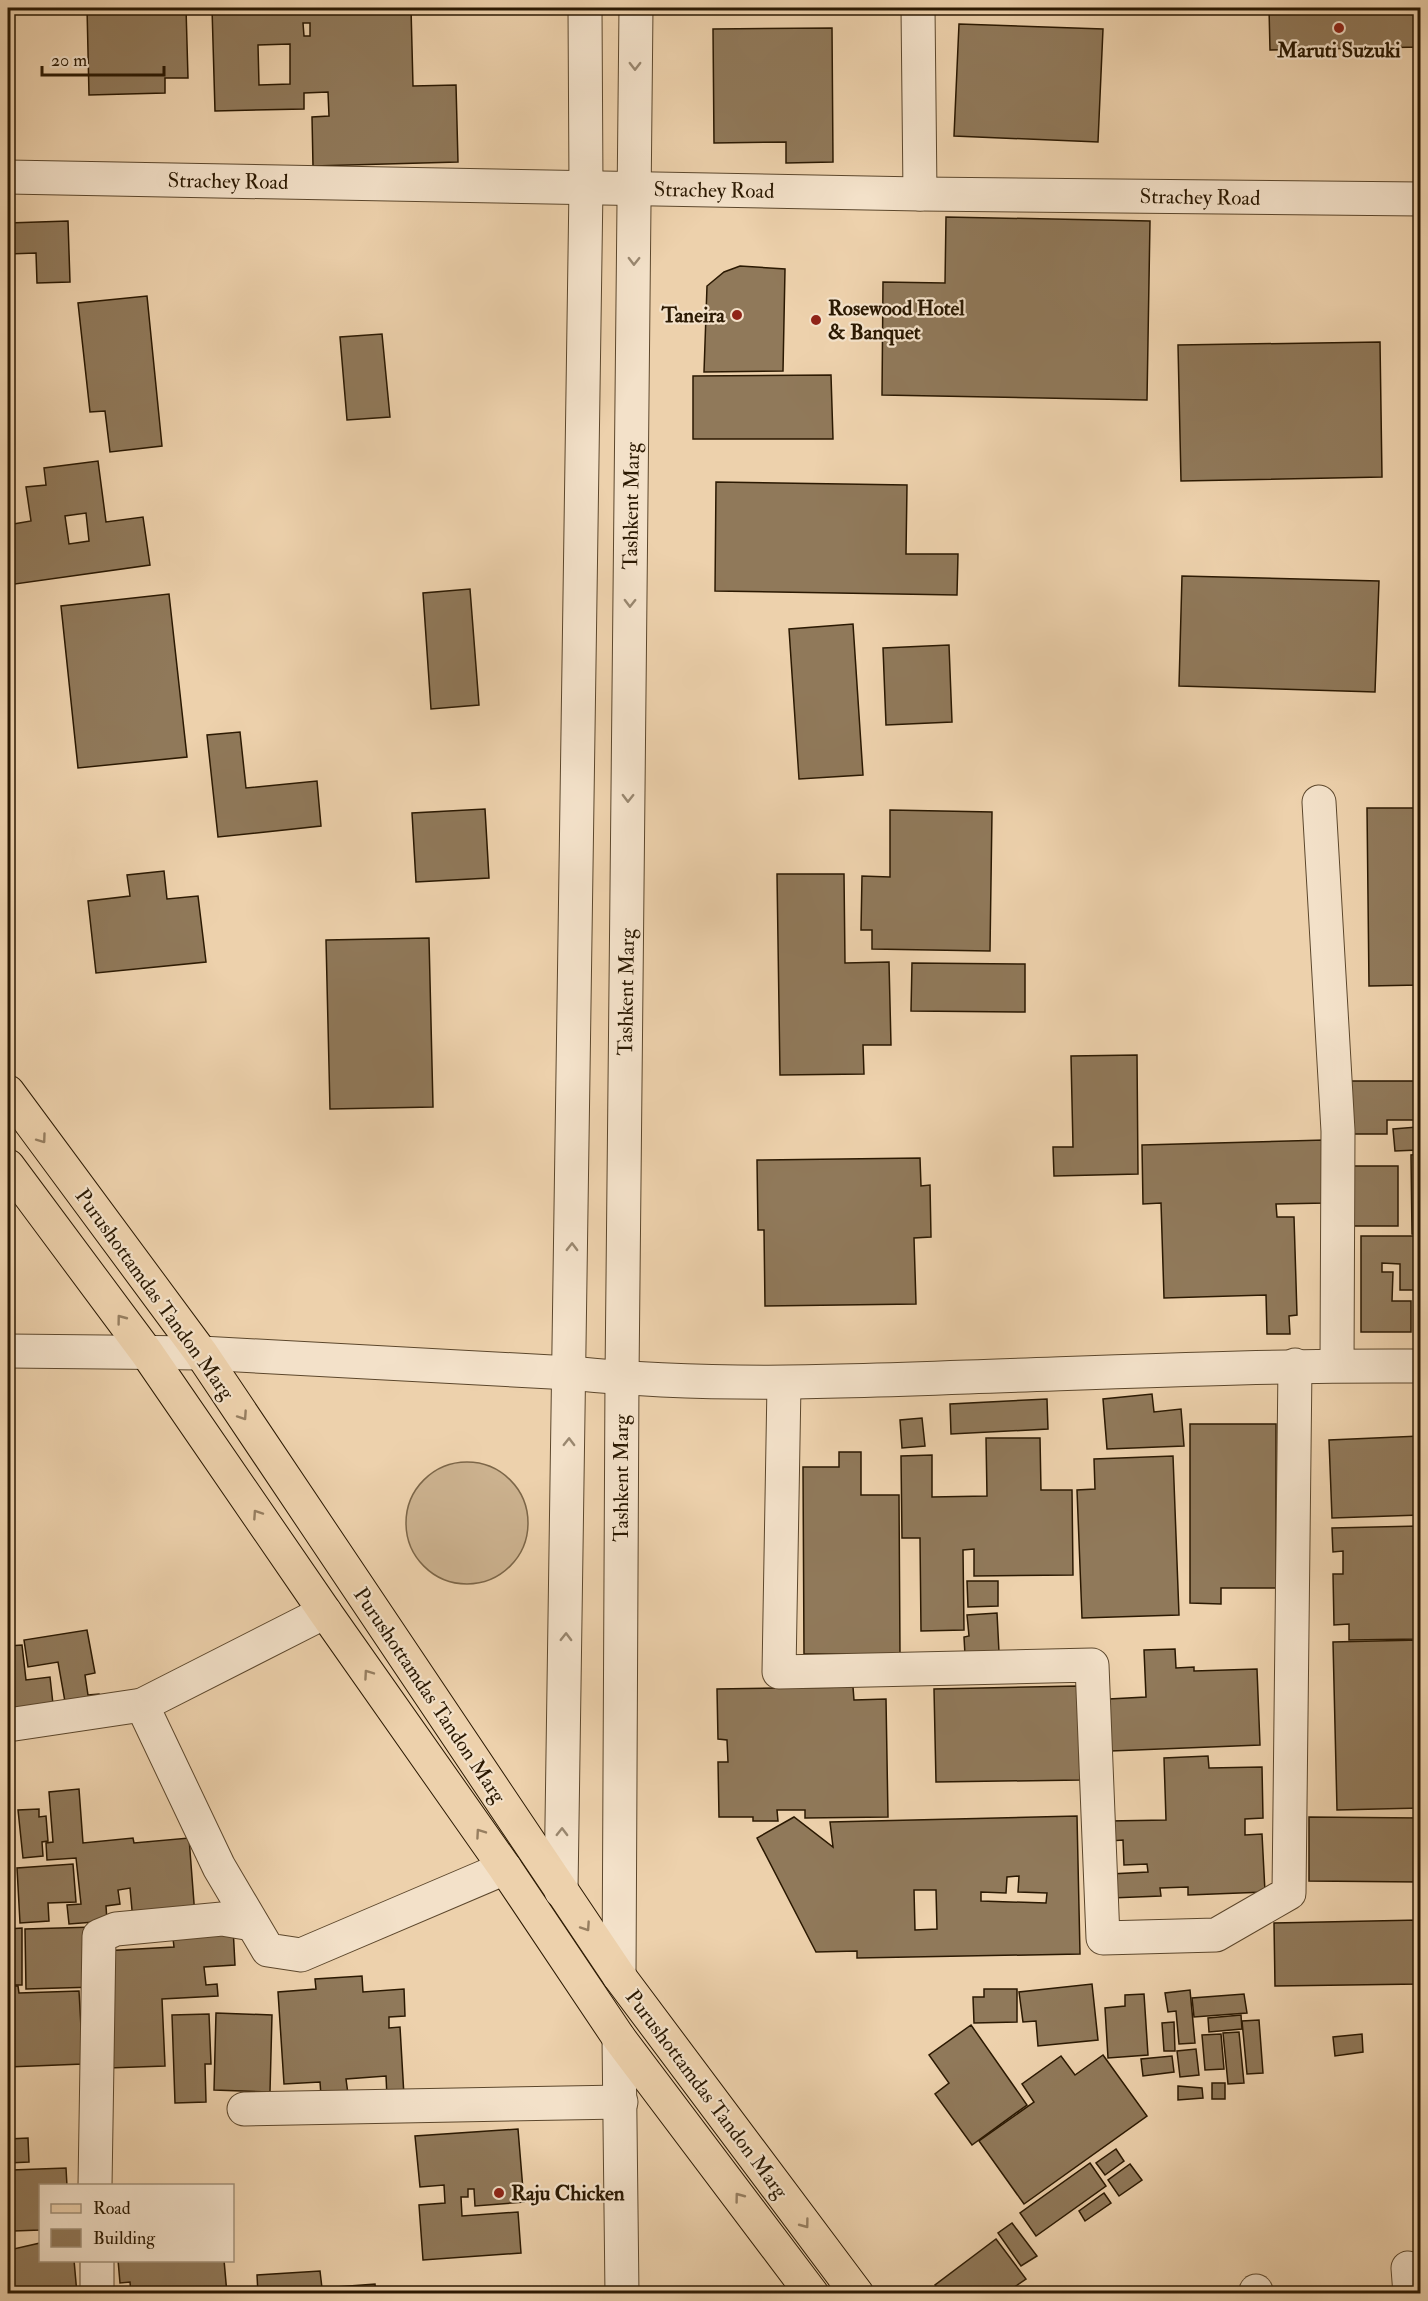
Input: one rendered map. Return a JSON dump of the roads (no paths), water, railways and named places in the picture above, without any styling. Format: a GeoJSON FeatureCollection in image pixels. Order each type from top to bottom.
{"type":"FeatureCollection","features":[{"type":"Feature","properties":{"kind":"main road","name":"Purushottamdas Tandon Marg"},"geometry":{"type":"LineString","coordinates":[[8,1092],[201,1353],[619,1976],[857,2294]]}},
{"type":"Feature","properties":{"kind":"main road"},"geometry":{"type":"LineString","coordinates":[[8,1166],[147,1353],[324,1612],[505,1868],[619,2038],[812,2294]]}},
{"type":"Feature","properties":{"kind":"street"},"geometry":{"type":"LineString","coordinates":[[561,1891],[586,187],[585,8]]}},
{"type":"Feature","properties":{"kind":"street","name":"Tashkent Marg"},"geometry":{"type":"LineString","coordinates":[[619,1976],[622,1378],[636,8]]}},
{"type":"Feature","properties":{"kind":"street"},"geometry":{"type":"LineString","coordinates":[[918,8],[921,194]]}},
{"type":"Feature","properties":{"kind":"street","name":"Strachey Road"},"geometry":{"type":"LineString","coordinates":[[8,177],[921,194],[1420,199]]}},
{"type":"Feature","properties":{"kind":"street"},"geometry":{"type":"LineString","coordinates":[[1319,802],[1338,1131],[1337,1365]]}},
{"type":"Feature","properties":{"kind":"street"},"geometry":{"type":"LineString","coordinates":[[8,1351],[201,1353],[570,1373],[622,1378],[784,1384],[1296,1365],[1420,1366]]}},
{"type":"Feature","properties":{"kind":"street"},"geometry":{"type":"LineString","coordinates":[[784,1384],[779,1672],[1092,1665],[1102,1938],[1216,1935],[1289,1893],[1296,1365]]}},
{"type":"Feature","properties":{"kind":"street"},"geometry":{"type":"LineString","coordinates":[[8,1725],[142,1705],[324,1612]]}},
{"type":"Feature","properties":{"kind":"street"},"geometry":{"type":"LineString","coordinates":[[142,1705],[219,1868],[268,1950],[301,1955],[505,1868]]}},
{"type":"Feature","properties":{"kind":"street"},"geometry":{"type":"LineString","coordinates":[[95,2184],[99,1936],[116,1929],[196,1920],[233,1918],[252,1924]]}},
{"type":"Feature","properties":{"kind":"street"},"geometry":{"type":"LineString","coordinates":[[619,2038],[622,2294]]}},
{"type":"Feature","properties":{"kind":"street"},"geometry":{"type":"LineString","coordinates":[[244,2109],[621,2102]]}},
{"type":"Feature","properties":{"kind":"street"},"geometry":{"type":"LineString","coordinates":[[97,2262],[97,2294]]}},
{"type":"Feature","properties":{"kind":"place","name":"Maruti Suzuki"},"geometry":{"type":"Point","coordinates":[1339,28]}},
{"type":"Feature","properties":{"kind":"place","name":"Taneira"},"geometry":{"type":"Point","coordinates":[737,315]}},
{"type":"Feature","properties":{"kind":"place","name":"Rosewood Hotel & Banquet"},"geometry":{"type":"Point","coordinates":[816,320]}},
{"type":"Feature","properties":{"kind":"place","name":"Raju Chicken"},"geometry":{"type":"Point","coordinates":[499,2193]}}]}
